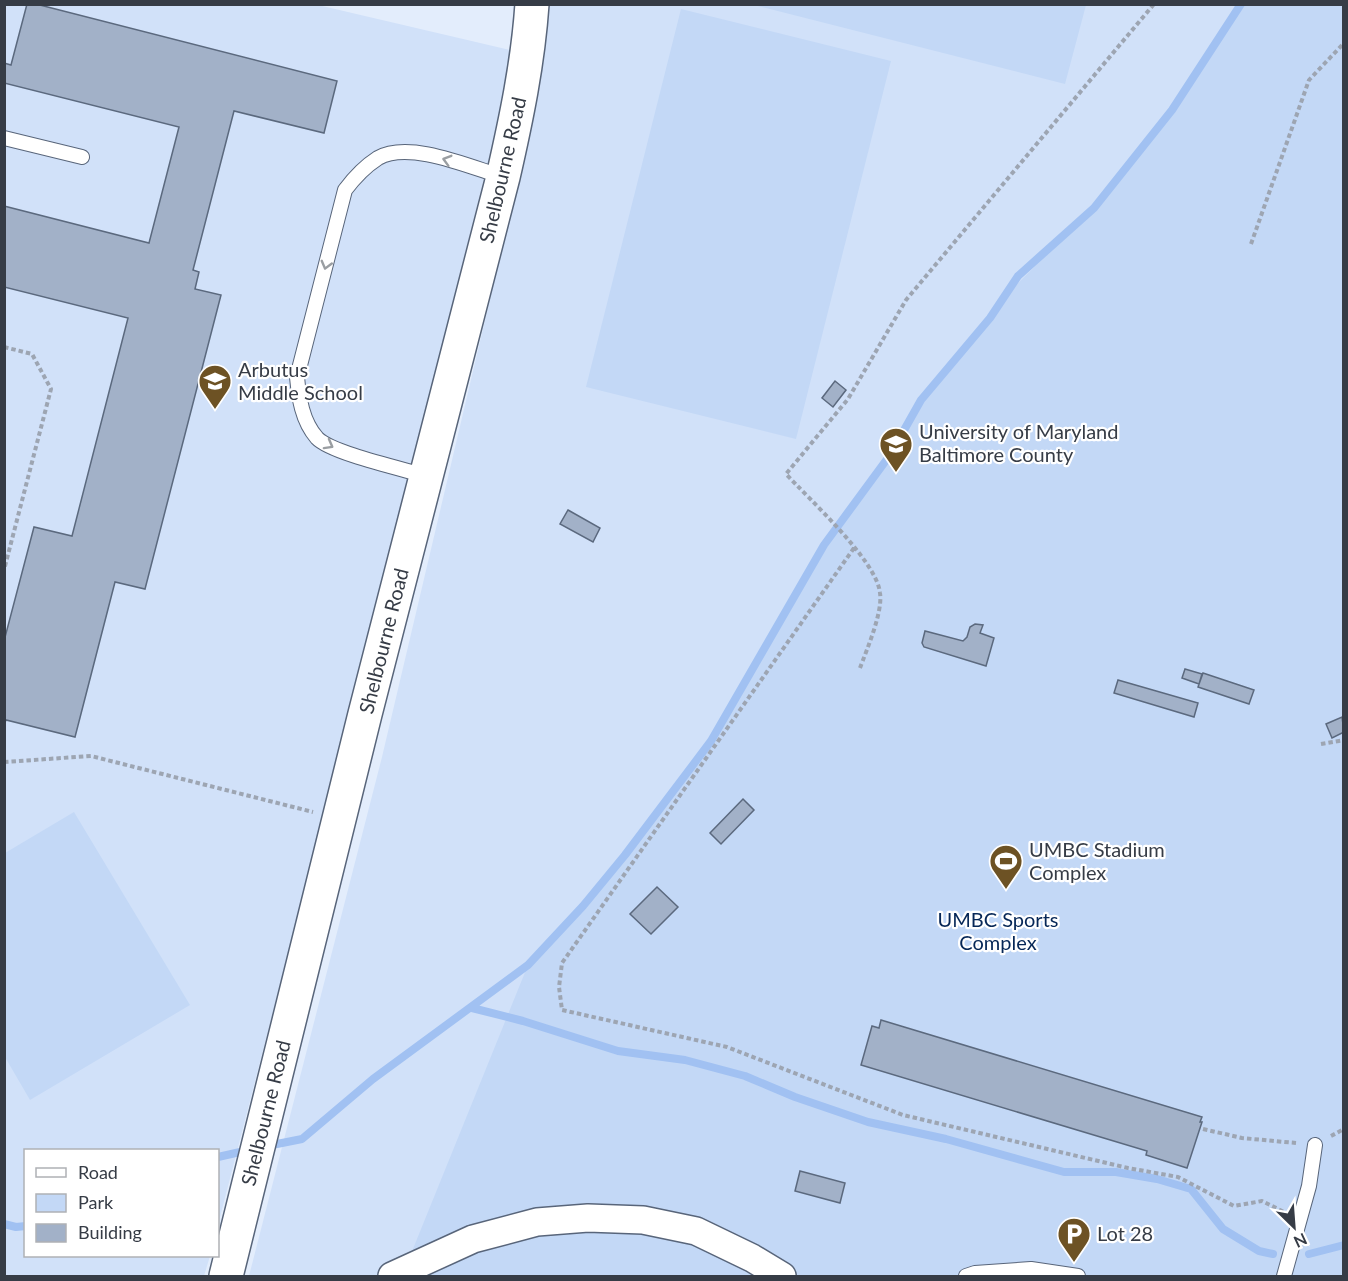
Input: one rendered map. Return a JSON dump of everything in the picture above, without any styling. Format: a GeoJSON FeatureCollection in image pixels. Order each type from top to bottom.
{"type":"FeatureCollection","features":[{"type":"Feature","properties":{"kind":"street","name":"Shelbourne Road"},"geometry":{"type":"LineString","coordinates":[[226,1276],[503,177],[522,84],[532,4]]}},
{"type":"Feature","properties":{"kind":"street"},"geometry":{"type":"LineString","coordinates":[[392,1276],[473,1239],[537,1222],[588,1218],[643,1220],[696,1231],[752,1258],[782,1276]]}},
{"type":"Feature","properties":{"kind":"lane"},"geometry":{"type":"LineString","coordinates":[[4,138],[82,157]]}},
{"type":"Feature","properties":{"kind":"lane"},"geometry":{"type":"LineString","coordinates":[[426,476],[334,449],[317,438],[299,404],[297,377],[299,366],[345,190],[357,174],[380,157],[404,152],[424,153],[503,177]]}},
{"type":"Feature","properties":{"kind":"lane"},"geometry":{"type":"LineString","coordinates":[[1284,1276],[1309,1186],[1315,1145]]}},
{"type":"Feature","properties":{"kind":"lane"},"geometry":{"type":"LineString","coordinates":[[966,1276],[975,1273],[1031,1269],[1078,1276]]}},
{"type":"Feature","properties":{"kind":"path"},"geometry":{"type":"LineString","coordinates":[[860,668],[876,620],[880,593],[874,575],[854,548],[786,474],[848,399],[906,300],[1154,4]]}},
{"type":"Feature","properties":{"kind":"path"},"geometry":{"type":"LineString","coordinates":[[1251,244],[1309,80],[1344,43]]}},
{"type":"Feature","properties":{"kind":"path"},"geometry":{"type":"LineString","coordinates":[[4,347],[32,354],[51,389],[4,570]]}},
{"type":"Feature","properties":{"kind":"path"},"geometry":{"type":"LineString","coordinates":[[854,548],[562,963],[559,987],[562,1010],[726,1047],[903,1115],[1128,1168],[1178,1177],[1234,1206],[1263,1202],[1299,1220]]}},
{"type":"Feature","properties":{"kind":"path"},"geometry":{"type":"LineString","coordinates":[[1321,744],[1344,740]]}},
{"type":"Feature","properties":{"kind":"path"},"geometry":{"type":"LineString","coordinates":[[4,762],[91,756],[307,811],[340,817]]}},
{"type":"Feature","properties":{"kind":"path"},"geometry":{"type":"LineString","coordinates":[[1203,1129],[1242,1138],[1315,1145]]}},
{"type":"Feature","properties":{"kind":"shaded area","name":"Arbutus Middle School"},"geometry":{"type":"Polygon","coordinates":[[[5,5],[318,5],[514,51],[350,713],[219,1221],[219,1149],[24,1149],[24,1257],[210,1257],[204,1276],[5,1276],[5,5]]]}},
{"type":"Feature","properties":{"kind":"shaded area","name":"UMBC Sports Complex"},"geometry":{"type":"Polygon","coordinates":[[[548,5],[1343,5],[1343,1276],[249,1276],[382,757],[532,121],[546,43],[548,5]]]}},
{"type":"Feature","properties":{"kind":"green space"},"geometry":{"type":"Polygon","coordinates":[[[754,5],[1086,5],[1065,84],[754,5]]]}},
{"type":"Feature","properties":{"kind":"green space","name":"UMBC Sports Complex"},"geometry":{"type":"Polygon","coordinates":[[[1241,5],[1343,5],[1343,1276],[402,1276],[528,965],[625,855],[711,741],[788,608],[921,400],[1004,297],[1094,208],[1161,123],[1241,5]]]}},
{"type":"Feature","properties":{"kind":"green space"},"geometry":{"type":"Polygon","coordinates":[[[681,9],[891,61],[796,439],[586,387],[681,9]]]}},
{"type":"Feature","properties":{"kind":"green space"},"geometry":{"type":"Polygon","coordinates":[[[74,812],[190,1005],[30,1100],[5,1057],[5,853],[74,812]]]}},
{"type":"Feature","properties":{"kind":"building"},"geometry":{"type":"Polygon","coordinates":[[[27,4],[36,4],[337,81],[324,133],[234,111],[193,270],[199,272],[195,289],[221,295],[145,589],[115,582],[75,737],[6,720],[4,725],[4,641],[34,527],[72,536],[128,318],[4,287],[4,206],[149,243],[179,127],[4,83],[4,63],[11,65],[27,4]]]}},
{"type":"Feature","properties":{"kind":"building"},"geometry":{"type":"Polygon","coordinates":[[[835,381],[846,390],[833,407],[822,398],[835,381]]]}},
{"type":"Feature","properties":{"kind":"building"},"geometry":{"type":"Polygon","coordinates":[[[568,510],[600,528],[593,542],[560,524],[568,510]]]}},
{"type":"Feature","properties":{"kind":"building"},"geometry":{"type":"Polygon","coordinates":[[[975,624],[983,625],[980,633],[994,638],[986,666],[924,647],[922,643],[925,631],[963,641],[970,627],[975,624]]]}},
{"type":"Feature","properties":{"kind":"building"},"geometry":{"type":"Polygon","coordinates":[[[1185,669],[1202,674],[1199,684],[1182,678],[1185,669]]]}},
{"type":"Feature","properties":{"kind":"building"},"geometry":{"type":"Polygon","coordinates":[[[1203,673],[1254,690],[1249,704],[1198,687],[1203,673]]]}},
{"type":"Feature","properties":{"kind":"building"},"geometry":{"type":"Polygon","coordinates":[[[1118,680],[1198,703],[1194,717],[1114,693],[1118,680]]]}},
{"type":"Feature","properties":{"kind":"building"},"geometry":{"type":"Polygon","coordinates":[[[1342,717],[1344,732],[1332,738],[1326,724],[1342,717]]]}},
{"type":"Feature","properties":{"kind":"building"},"geometry":{"type":"Polygon","coordinates":[[[743,799],[754,810],[721,844],[710,833],[743,799]]]}},
{"type":"Feature","properties":{"kind":"building"},"geometry":{"type":"Polygon","coordinates":[[[657,887],[678,907],[651,934],[630,914],[657,887]]]}},
{"type":"Feature","properties":{"kind":"building"},"geometry":{"type":"Polygon","coordinates":[[[881,1020],[1202,1117],[1187,1168],[1146,1155],[1147,1151],[861,1065],[872,1026],[879,1028],[881,1020]]]}},
{"type":"Feature","properties":{"kind":"building"},"geometry":{"type":"Polygon","coordinates":[[[800,1171],[845,1183],[840,1203],[795,1191],[800,1171]]]}},
{"type":"Feature","properties":{"kind":"waterway"},"geometry":{"type":"LineString","coordinates":[[267,1146],[302,1139],[373,1079],[528,965],[583,906],[625,855],[711,741],[824,545],[890,455],[921,400],[990,318],[1018,276],[1094,208],[1172,110],[1241,4]]}},
{"type":"Feature","properties":{"kind":"waterway"},"geometry":{"type":"LineString","coordinates":[[472,1008],[523,1021],[618,1051],[685,1060],[745,1076],[795,1097],[868,1122],[946,1139],[1064,1172],[1116,1172],[1157,1179],[1191,1189],[1223,1229],[1259,1251],[1273,1254]]}},
{"type":"Feature","properties":{"kind":"waterway"},"geometry":{"type":"LineString","coordinates":[[219,1157],[249,1150]]}},
{"type":"Feature","properties":{"kind":"waterway"},"geometry":{"type":"LineString","coordinates":[[4,1224],[24,1226]]}},
{"type":"Feature","properties":{"kind":"waterway"},"geometry":{"type":"LineString","coordinates":[[1309,1254],[1344,1245]]}},
{"type":"Feature","properties":{"kind":"place","name":"Arbutus Middle School"},"geometry":{"type":"Point","coordinates":[215,410]}},
{"type":"Feature","properties":{"kind":"place","name":"University of Maryland Baltimore County"},"geometry":{"type":"Point","coordinates":[896,473]}},
{"type":"Feature","properties":{"kind":"place","name":"UMBC Stadium Complex"},"geometry":{"type":"Point","coordinates":[1006,890]}},
{"type":"Feature","properties":{"kind":"place","name":"Lot 28"},"geometry":{"type":"Point","coordinates":[1074,1263]}}]}
